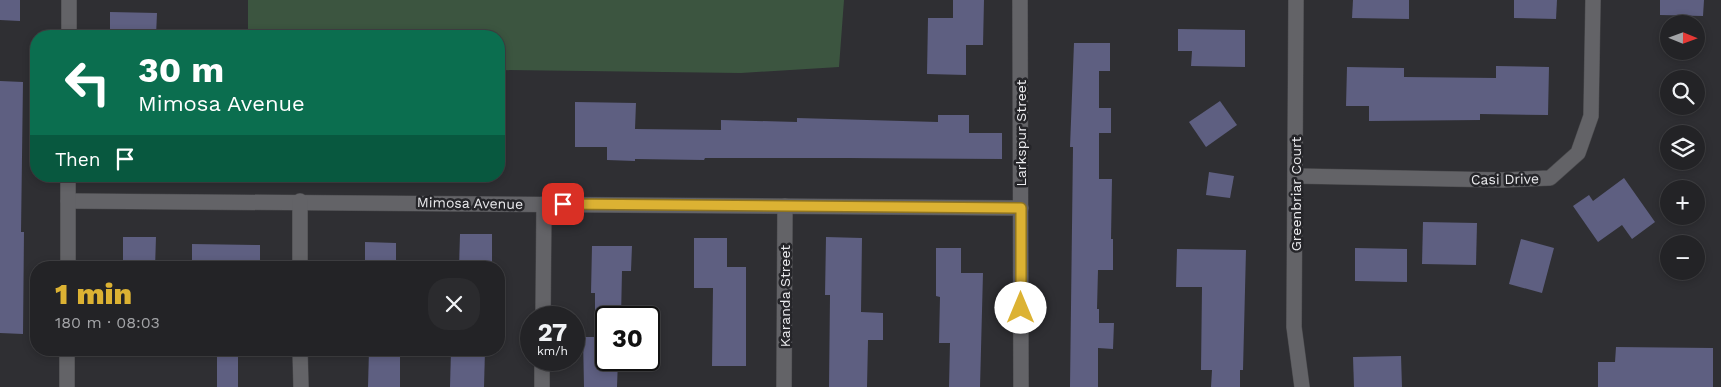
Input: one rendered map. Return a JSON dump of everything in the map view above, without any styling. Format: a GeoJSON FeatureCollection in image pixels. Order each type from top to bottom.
{"type":"FeatureCollection","features":[{"type":"Feature","properties":{"kind":"street"},"geometry":{"type":"LineString","coordinates":[[69,0],[69,30]]}},
{"type":"Feature","properties":{"kind":"street","name":"Larkspur Street"},"geometry":{"type":"LineString","coordinates":[[1020,0],[1021,387]]}},
{"type":"Feature","properties":{"kind":"street","name":"Greenbriar Court"},"geometry":{"type":"LineString","coordinates":[[1296,0],[1294,327],[1302,387]]}},
{"type":"Feature","properties":{"kind":"street","name":"Casi Drive"},"geometry":{"type":"LineString","coordinates":[[1296,176],[1503,180],[1550,178],[1578,153],[1591,116],[1593,0]]}},
{"type":"Feature","properties":{"kind":"street"},"geometry":{"type":"LineString","coordinates":[[68,182],[68,261]]}},
{"type":"Feature","properties":{"kind":"street","name":"Mimosa Avenue"},"geometry":{"type":"LineString","coordinates":[[68,201],[300,201],[1021,208]]}},
{"type":"Feature","properties":{"kind":"street"},"geometry":{"type":"LineString","coordinates":[[300,201],[300,261]]}},
{"type":"Feature","properties":{"kind":"street"},"geometry":{"type":"LineString","coordinates":[[543,306],[544,204]]}},
{"type":"Feature","properties":{"kind":"street","name":"Karanda Street"},"geometry":{"type":"LineString","coordinates":[[784,387],[786,206]]}},
{"type":"Feature","properties":{"kind":"street"},"geometry":{"type":"LineString","coordinates":[[67,356],[67,387]]}},
{"type":"Feature","properties":{"kind":"street"},"geometry":{"type":"LineString","coordinates":[[300,356],[300,387]]}},
{"type":"Feature","properties":{"kind":"street"},"geometry":{"type":"LineString","coordinates":[[542,371],[542,387]]}},
{"type":"Feature","properties":{"kind":"green space"},"geometry":{"type":"Polygon","coordinates":[[[248,0],[844,0],[839,67],[741,73],[505,70],[505,30],[248,30],[248,0]]]}},
{"type":"Feature","properties":{"kind":"building"},"geometry":{"type":"Polygon","coordinates":[[[0,0],[20,0],[20,21],[0,20],[0,0]]]}},
{"type":"Feature","properties":{"kind":"building"},"geometry":{"type":"Polygon","coordinates":[[[953,0],[984,0],[983,45],[966,45],[966,75],[927,74],[928,18],[953,18],[953,0]]]}},
{"type":"Feature","properties":{"kind":"building"},"geometry":{"type":"Polygon","coordinates":[[[1353,0],[1409,0],[1409,19],[1352,18],[1353,0]]]}},
{"type":"Feature","properties":{"kind":"building"},"geometry":{"type":"Polygon","coordinates":[[[1514,0],[1557,0],[1556,19],[1514,18],[1514,0]]]}},
{"type":"Feature","properties":{"kind":"building"},"geometry":{"type":"Polygon","coordinates":[[[1660,0],[1704,0],[1703,15],[1660,15],[1660,0]]]}},
{"type":"Feature","properties":{"kind":"building"},"geometry":{"type":"Polygon","coordinates":[[[110,12],[157,13],[156,30],[110,30],[110,12]]]}},
{"type":"Feature","properties":{"kind":"building"},"geometry":{"type":"Polygon","coordinates":[[[1178,29],[1245,30],[1245,67],[1191,66],[1192,51],[1178,51],[1178,29]]]}},
{"type":"Feature","properties":{"kind":"building"},"geometry":{"type":"Polygon","coordinates":[[[1074,43],[1110,43],[1110,71],[1099,71],[1099,108],[1111,108],[1111,133],[1099,133],[1099,179],[1112,179],[1111,239],[1113,239],[1113,270],[1098,270],[1097,309],[1099,309],[1099,323],[1114,323],[1113,349],[1098,348],[1098,387],[1070,387],[1073,147],[1070,147],[1074,43]]]}},
{"type":"Feature","properties":{"kind":"building"},"geometry":{"type":"Polygon","coordinates":[[[1496,66],[1549,67],[1548,115],[1480,114],[1480,120],[1369,121],[1369,106],[1346,106],[1347,67],[1404,68],[1404,77],[1496,78],[1496,66]]]}},
{"type":"Feature","properties":{"kind":"building"},"geometry":{"type":"Polygon","coordinates":[[[0,81],[23,82],[21,232],[24,232],[23,334],[0,333],[0,81]]]}},
{"type":"Feature","properties":{"kind":"building"},"geometry":{"type":"Polygon","coordinates":[[[1220,101],[1237,125],[1206,147],[1189,122],[1220,101]]]}},
{"type":"Feature","properties":{"kind":"building"},"geometry":{"type":"Polygon","coordinates":[[[575,102],[636,103],[635,129],[721,130],[721,120],[797,122],[797,118],[938,122],[938,115],[969,115],[969,133],[1002,133],[1002,159],[705,158],[704,160],[607,160],[607,147],[575,147],[575,102]]]}},
{"type":"Feature","properties":{"kind":"building"},"geometry":{"type":"Polygon","coordinates":[[[1209,172],[1234,176],[1230,198],[1206,195],[1209,172]]]}},
{"type":"Feature","properties":{"kind":"building"},"geometry":{"type":"Polygon","coordinates":[[[1624,178],[1655,222],[1632,239],[1622,225],[1598,242],[1573,206],[1589,195],[1593,201],[1624,178]]]}},
{"type":"Feature","properties":{"kind":"building"},"geometry":{"type":"Polygon","coordinates":[[[1423,222],[1477,223],[1476,265],[1422,264],[1423,222]]]}},
{"type":"Feature","properties":{"kind":"building"},"geometry":{"type":"Polygon","coordinates":[[[460,234],[492,234],[492,261],[459,261],[460,234]]]}},
{"type":"Feature","properties":{"kind":"building"},"geometry":{"type":"Polygon","coordinates":[[[123,237],[156,237],[155,261],[123,261],[123,237]]]}},
{"type":"Feature","properties":{"kind":"building"},"geometry":{"type":"Polygon","coordinates":[[[826,237],[862,238],[861,312],[883,313],[883,340],[868,340],[867,387],[829,387],[830,295],[825,295],[826,237]]]}},
{"type":"Feature","properties":{"kind":"building"},"geometry":{"type":"Polygon","coordinates":[[[694,238],[727,238],[727,267],[746,267],[746,366],[712,366],[713,288],[694,288],[694,238]]]}},
{"type":"Feature","properties":{"kind":"building"},"geometry":{"type":"Polygon","coordinates":[[[1521,239],[1554,248],[1542,293],[1509,284],[1521,239]]]}},
{"type":"Feature","properties":{"kind":"building"},"geometry":{"type":"Polygon","coordinates":[[[365,242],[396,243],[396,261],[365,261],[365,242]]]}},
{"type":"Feature","properties":{"kind":"building"},"geometry":{"type":"Polygon","coordinates":[[[192,244],[260,245],[260,261],[192,261],[192,244]]]}},
{"type":"Feature","properties":{"kind":"building"},"geometry":{"type":"Polygon","coordinates":[[[592,246],[632,246],[631,271],[622,271],[621,306],[595,306],[595,293],[591,293],[592,246]]]}},
{"type":"Feature","properties":{"kind":"building"},"geometry":{"type":"Polygon","coordinates":[[[936,248],[961,248],[961,273],[983,273],[980,387],[949,387],[950,343],[939,343],[940,297],[936,296],[936,248]]]}},
{"type":"Feature","properties":{"kind":"building"},"geometry":{"type":"Polygon","coordinates":[[[1355,248],[1407,249],[1407,282],[1355,281],[1355,248]]]}},
{"type":"Feature","properties":{"kind":"building"},"geometry":{"type":"Polygon","coordinates":[[[1177,249],[1246,250],[1243,370],[1240,370],[1240,387],[1211,387],[1212,370],[1201,370],[1202,287],[1176,287],[1177,249]]]}},
{"type":"Feature","properties":{"kind":"building"},"geometry":{"type":"Polygon","coordinates":[[[585,337],[595,337],[595,371],[618,371],[617,387],[584,387],[585,337]]]}},
{"type":"Feature","properties":{"kind":"building"},"geometry":{"type":"Polygon","coordinates":[[[1616,347],[1713,348],[1713,387],[1598,387],[1598,362],[1615,362],[1616,347]]]}},
{"type":"Feature","properties":{"kind":"building"},"geometry":{"type":"Polygon","coordinates":[[[217,356],[238,356],[238,387],[217,387],[217,356]]]}},
{"type":"Feature","properties":{"kind":"building"},"geometry":{"type":"Polygon","coordinates":[[[369,356],[400,356],[400,387],[368,387],[369,356]]]}},
{"type":"Feature","properties":{"kind":"building"},"geometry":{"type":"Polygon","coordinates":[[[451,356],[485,356],[484,387],[450,387],[451,356]]]}},
{"type":"Feature","properties":{"kind":"building"},"geometry":{"type":"Polygon","coordinates":[[[1401,356],[1402,387],[1354,387],[1353,357],[1401,356]]]}},
{"type":"Feature","properties":{"kind":"route"},"geometry":{"type":"LineString","coordinates":[[563,204],[1021,208],[1021,308]]}}]}
